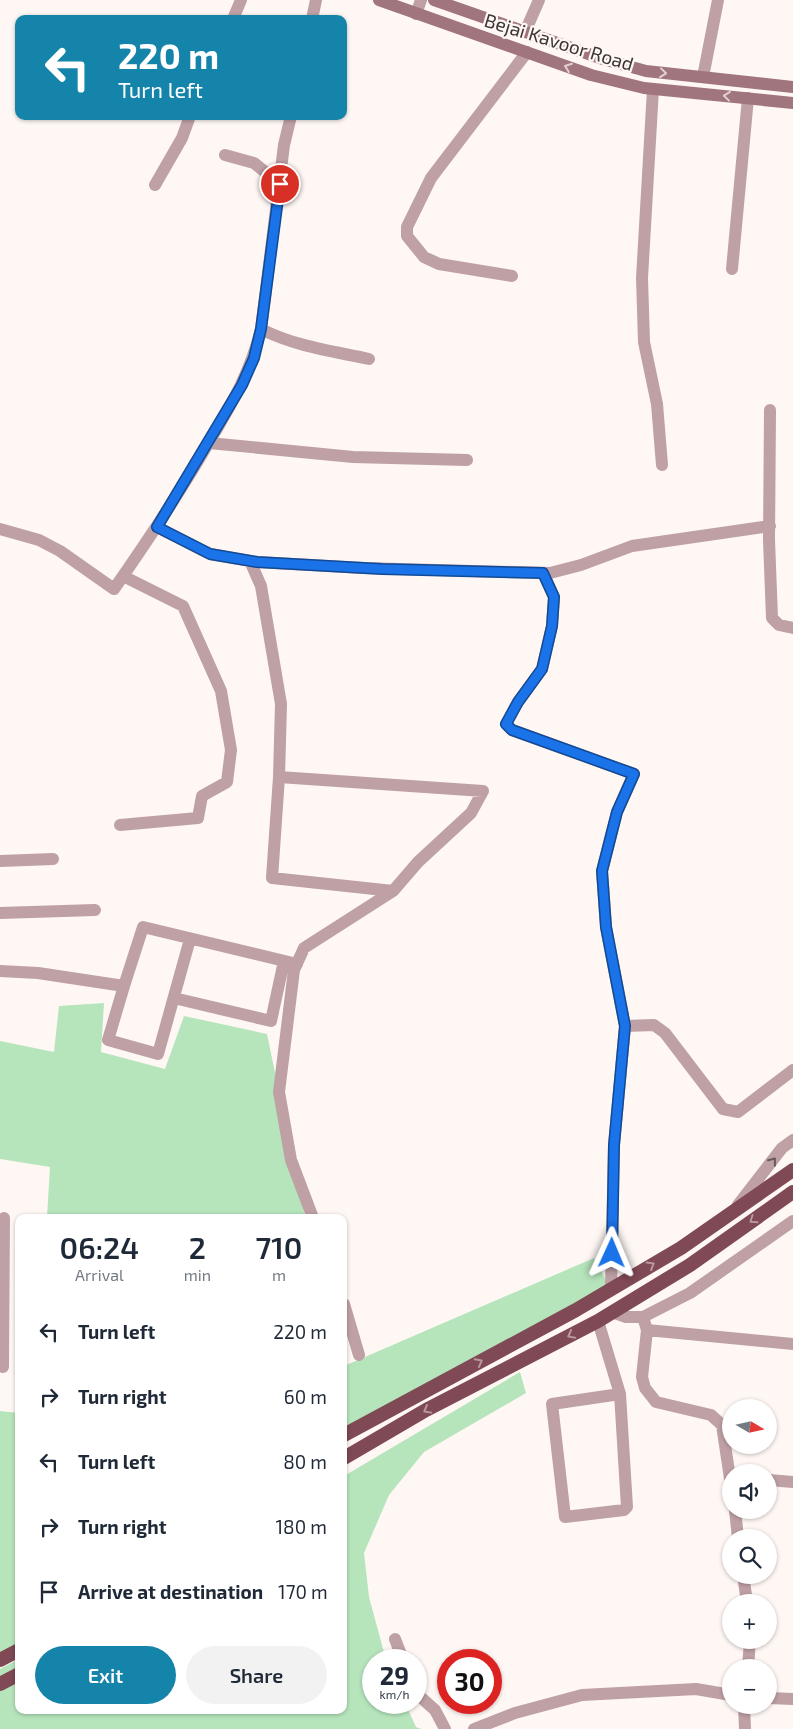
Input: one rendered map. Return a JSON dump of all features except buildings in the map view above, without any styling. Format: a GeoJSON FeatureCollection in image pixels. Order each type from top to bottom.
{"type":"FeatureCollection","features":[{"type":"Feature","properties":{"kind":"highway"},"geometry":{"type":"LineString","coordinates":[[347,1433],[611,1289],[681,1248],[793,1170]]}},
{"type":"Feature","properties":{"kind":"highway"},"geometry":{"type":"LineString","coordinates":[[347,1456],[426,1410],[598,1321],[690,1265],[793,1192]]}},
{"type":"Feature","properties":{"kind":"highway"},"geometry":{"type":"LineString","coordinates":[[0,1660],[15,1652]]}},
{"type":"Feature","properties":{"kind":"highway"},"geometry":{"type":"LineString","coordinates":[[0,1684],[15,1676]]}},
{"type":"Feature","properties":{"kind":"main road","name":"Bejai Kavoor Road"},"geometry":{"type":"LineString","coordinates":[[380,0],[591,75],[653,89],[793,103]]}},
{"type":"Feature","properties":{"kind":"main road","name":"Bejai Kavoor Road"},"geometry":{"type":"LineString","coordinates":[[434,0],[603,59],[646,71],[793,87]]}},
{"type":"Feature","properties":{"kind":"street"},"geometry":{"type":"LineString","coordinates":[[235,15],[241,0]]}},
{"type":"Feature","properties":{"kind":"street"},"geometry":{"type":"LineString","coordinates":[[313,15],[316,0]]}},
{"type":"Feature","properties":{"kind":"street"},"geometry":{"type":"LineString","coordinates":[[416,14],[421,0]]}},
{"type":"Feature","properties":{"kind":"street"},"geometry":{"type":"LineString","coordinates":[[525,32],[538,0]]}},
{"type":"Feature","properties":{"kind":"street"},"geometry":{"type":"LineString","coordinates":[[703,77],[718,0]]}},
{"type":"Feature","properties":{"kind":"street"},"geometry":{"type":"LineString","coordinates":[[512,276],[439,264],[424,256],[407,236],[407,227],[430,178],[527,52]]}},
{"type":"Feature","properties":{"kind":"street"},"geometry":{"type":"LineString","coordinates":[[653,89],[642,278],[644,342],[657,404],[662,465]]}},
{"type":"Feature","properties":{"kind":"street"},"geometry":{"type":"LineString","coordinates":[[732,269],[748,98]]}},
{"type":"Feature","properties":{"kind":"street"},"geometry":{"type":"LineString","coordinates":[[155,185],[182,138],[189,120]]}},
{"type":"Feature","properties":{"kind":"street"},"geometry":{"type":"LineString","coordinates":[[0,529],[39,540],[60,551],[114,589],[157,527],[209,442],[242,385],[254,358],[261,329],[290,120]]}},
{"type":"Feature","properties":{"kind":"street"},"geometry":{"type":"LineString","coordinates":[[225,155],[254,162],[280,184]]}},
{"type":"Feature","properties":{"kind":"street"},"geometry":{"type":"LineString","coordinates":[[261,329],[280,339],[369,359]]}},
{"type":"Feature","properties":{"kind":"street"},"geometry":{"type":"LineString","coordinates":[[770,410],[772,618],[779,625],[793,628]]}},
{"type":"Feature","properties":{"kind":"street"},"geometry":{"type":"LineString","coordinates":[[209,442],[353,457],[468,460]]}},
{"type":"Feature","properties":{"kind":"street"},"geometry":{"type":"LineString","coordinates":[[157,527],[210,554],[250,561],[363,568],[543,573],[581,564],[632,546],[770,526]]}},
{"type":"Feature","properties":{"kind":"street"},"geometry":{"type":"LineString","coordinates":[[250,561],[261,586],[281,704],[279,777],[272,878],[393,890]]}},
{"type":"Feature","properties":{"kind":"street"},"geometry":{"type":"LineString","coordinates":[[543,573],[554,597],[552,626],[542,669],[518,702],[506,724],[512,730],[634,774],[617,812],[602,871],[606,927],[625,1026],[614,1145],[611,1289]]}},
{"type":"Feature","properties":{"kind":"street"},"geometry":{"type":"LineString","coordinates":[[120,825],[198,818],[202,796],[227,782],[231,750],[221,691],[183,606],[123,576]]}},
{"type":"Feature","properties":{"kind":"street"},"geometry":{"type":"LineString","coordinates":[[174,998],[270,1021],[290,963],[304,948],[393,890],[418,862],[471,813],[483,791],[279,777]]}},
{"type":"Feature","properties":{"kind":"street"},"geometry":{"type":"LineString","coordinates":[[0,861],[53,859]]}},
{"type":"Feature","properties":{"kind":"street"},"geometry":{"type":"LineString","coordinates":[[0,913],[95,910]]}},
{"type":"Feature","properties":{"kind":"street"},"geometry":{"type":"LineString","coordinates":[[190,938],[158,1054],[108,1040],[143,927],[190,938],[290,963]]}},
{"type":"Feature","properties":{"kind":"street"},"geometry":{"type":"LineString","coordinates":[[290,963],[279,1092],[291,1160],[311,1214]]}},
{"type":"Feature","properties":{"kind":"street"},"geometry":{"type":"LineString","coordinates":[[0,971],[38,973],[124,986]]}},
{"type":"Feature","properties":{"kind":"street"},"geometry":{"type":"LineString","coordinates":[[625,1026],[654,1025],[665,1033],[723,1109],[738,1112],[793,1070]]}},
{"type":"Feature","properties":{"kind":"street"},"geometry":{"type":"LineString","coordinates":[[733,1211],[782,1148],[793,1140]]}},
{"type":"Feature","properties":{"kind":"street"},"geometry":{"type":"LineString","coordinates":[[3,1367],[4,1218]]}},
{"type":"Feature","properties":{"kind":"street"},"geometry":{"type":"LineString","coordinates":[[612,1312],[626,1317],[643,1316],[690,1293],[793,1221]]}},
{"type":"Feature","properties":{"kind":"street"},"geometry":{"type":"LineString","coordinates":[[347,1314],[359,1355]]}},
{"type":"Feature","properties":{"kind":"street"},"geometry":{"type":"LineString","coordinates":[[643,1316],[647,1330],[642,1377],[645,1388],[656,1402],[711,1415],[722,1425],[728,1464]]}},
{"type":"Feature","properties":{"kind":"street"},"geometry":{"type":"LineString","coordinates":[[598,1321],[620,1394],[627,1507],[624,1510],[565,1517],[552,1404],[620,1394]]}},
{"type":"Feature","properties":{"kind":"street"},"geometry":{"type":"LineString","coordinates":[[647,1330],[793,1344]]}},
{"type":"Feature","properties":{"kind":"street"},"geometry":{"type":"LineString","coordinates":[[777,1481],[793,1482]]}},
{"type":"Feature","properties":{"kind":"street"},"geometry":{"type":"LineString","coordinates":[[395,1638],[399,1649]]}},
{"type":"Feature","properties":{"kind":"street"},"geometry":{"type":"LineString","coordinates":[[474,1729],[515,1712],[582,1695],[696,1689],[722,1693]]}},
{"type":"Feature","properties":{"kind":"street"},"geometry":{"type":"LineString","coordinates":[[777,1699],[793,1700]]}},
{"type":"Feature","properties":{"kind":"street"},"geometry":{"type":"LineString","coordinates":[[427,1703],[435,1710],[445,1729]]}},
{"type":"Feature","properties":{"kind":"street"},"geometry":{"type":"LineString","coordinates":[[745,1714],[746,1729]]}},
{"type":"Feature","properties":{"kind":"green space"},"geometry":{"type":"Polygon","coordinates":[[[104,1003],[101,1052],[165,1069],[184,1016],[267,1034],[304,1214],[47,1214],[50,1167],[0,1159],[0,1041],[54,1052],[59,1006],[104,1003]]]}},
{"type":"Feature","properties":{"kind":"green space"},"geometry":{"type":"Polygon","coordinates":[[[594,1258],[611,1289],[347,1433],[347,1365],[594,1258]]]}},
{"type":"Feature","properties":{"kind":"green space"},"geometry":{"type":"Polygon","coordinates":[[[520,1372],[526,1393],[424,1452],[389,1495],[364,1553],[369,1597],[383,1649],[362,1649],[362,1714],[410,1714],[416,1727],[421,1729],[0,1729],[0,1669],[15,1661],[15,1714],[347,1714],[347,1474],[520,1372]]]}},
{"type":"Feature","properties":{"kind":"green space"},"geometry":{"type":"Polygon","coordinates":[[[0,1411],[15,1413],[15,1647],[0,1654],[0,1411]]]}},
{"type":"Feature","properties":{"kind":"route"},"geometry":{"type":"LineString","coordinates":[[280,184],[261,329],[254,358],[242,385],[157,527],[210,554],[257,562],[382,569],[543,573],[554,597],[552,626],[542,669],[518,702],[506,724],[512,730],[634,774],[617,812],[602,871],[606,927],[625,1026],[614,1145],[612,1253]]}}]}
